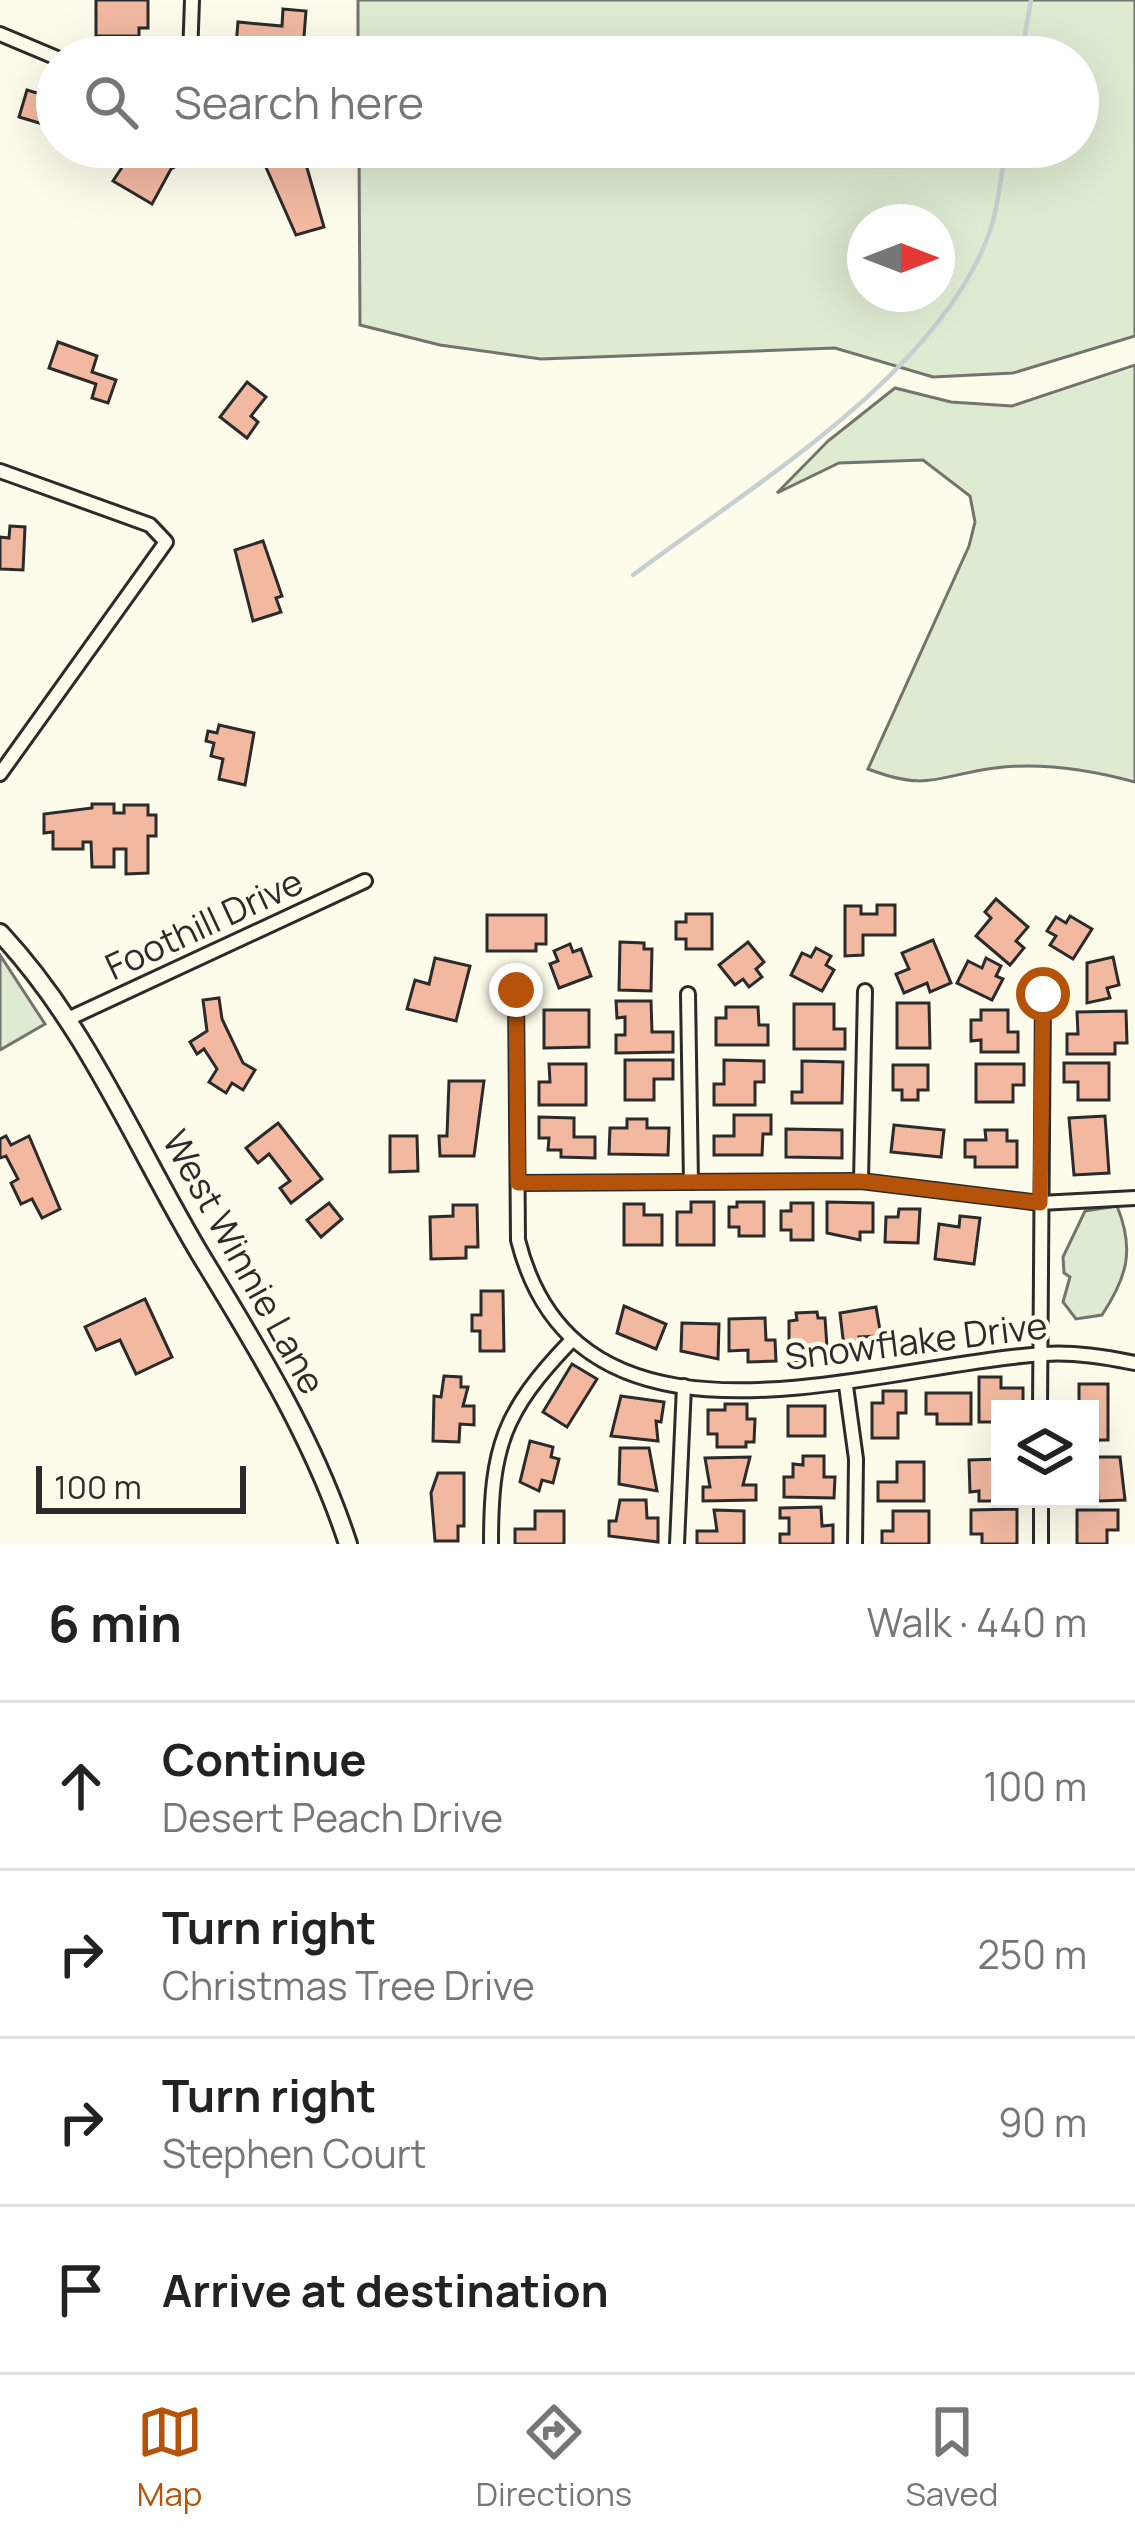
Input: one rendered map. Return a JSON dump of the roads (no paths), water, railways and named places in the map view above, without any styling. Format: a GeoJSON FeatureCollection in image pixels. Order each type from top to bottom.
{"type":"FeatureCollection","features":[{"type":"Feature","properties":{"kind":"street"},"geometry":{"type":"LineString","coordinates":[[191,36],[192,0]]}},
{"type":"Feature","properties":{"kind":"street"},"geometry":{"type":"LineString","coordinates":[[0,34],[36,49]]}},
{"type":"Feature","properties":{"kind":"street"},"geometry":{"type":"LineString","coordinates":[[0,471],[151,525],[166,542],[0,774]]}},
{"type":"Feature","properties":{"kind":"street","name":"Foothill Drive"},"geometry":{"type":"LineString","coordinates":[[68,1019],[365,881]]}},
{"type":"Feature","properties":{"kind":"street","name":"West Winnie Lane"},"geometry":{"type":"LineString","coordinates":[[0,933],[68,1019],[284,1399],[324,1478],[348,1544]]}},
{"type":"Feature","properties":{"kind":"street"},"geometry":{"type":"LineString","coordinates":[[490,1544],[494,1476],[510,1415],[526,1389],[570,1342],[526,1274],[518,1240],[516,990]]}},
{"type":"Feature","properties":{"kind":"street"},"geometry":{"type":"LineString","coordinates":[[861,1181],[865,992]]}},
{"type":"Feature","properties":{"kind":"street"},"geometry":{"type":"LineString","coordinates":[[688,994],[691,1182]]}},
{"type":"Feature","properties":{"kind":"street"},"geometry":{"type":"LineString","coordinates":[[1040,1400],[1043,994]]}},
{"type":"Feature","properties":{"kind":"street"},"geometry":{"type":"LineString","coordinates":[[518,1183],[861,1181],[1040,1203],[1135,1198]]}},
{"type":"Feature","properties":{"kind":"street","name":"Snowflake Drive"},"geometry":{"type":"LineString","coordinates":[[570,1342],[628,1375],[684,1386],[846,1386],[1040,1354],[1135,1363]]}},
{"type":"Feature","properties":{"kind":"street"},"geometry":{"type":"LineString","coordinates":[[677,1544],[684,1386]]}},
{"type":"Feature","properties":{"kind":"street"},"geometry":{"type":"LineString","coordinates":[[846,1386],[856,1460],[855,1544]]}},
{"type":"Feature","properties":{"kind":"street"},"geometry":{"type":"LineString","coordinates":[[1041,1508],[1041,1544]]}},
{"type":"Feature","properties":{"kind":"waterway"},"geometry":{"type":"LineString","coordinates":[[1025,36],[1031,0]]}},
{"type":"Feature","properties":{"kind":"waterway"},"geometry":{"type":"LineString","coordinates":[[633,575],[838,422],[931,331],[966,281],[991,228],[1003,168]]}}]}
